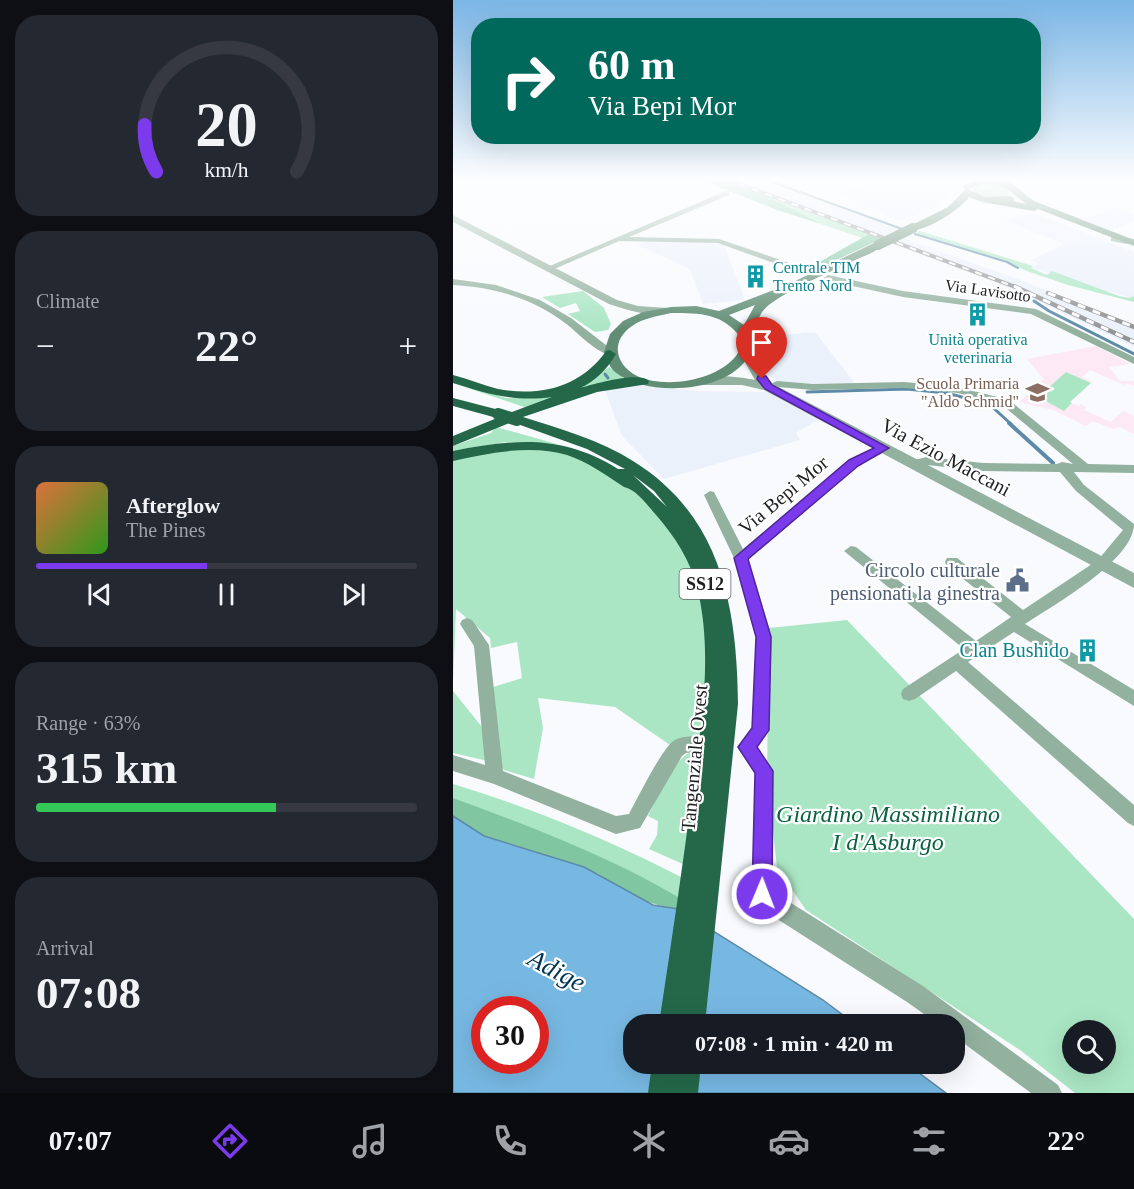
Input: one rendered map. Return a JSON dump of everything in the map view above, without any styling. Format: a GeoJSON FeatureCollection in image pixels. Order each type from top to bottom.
{"type":"FeatureCollection","features":[{"type":"Feature","properties":{"kind":"highway"},"geometry":{"type":"LineString","coordinates":[[453,378],[510,395],[557,392],[595,375],[605,365],[611,353]]}},
{"type":"Feature","properties":{"kind":"highway"},"geometry":{"type":"LineString","coordinates":[[453,441],[509,417],[605,385],[643,381]]}},
{"type":"Feature","properties":{"kind":"highway"},"geometry":{"type":"LineString","coordinates":[[453,387],[509,417]]}},
{"type":"Feature","properties":{"kind":"highway","name":"Tangenziale Ovest"},"geometry":{"type":"LineString","coordinates":[[453,402],[585,441],[613,454],[658,487],[676,507],[695,533],[715,578],[725,620],[728,652],[728,723],[674,1014]]}},
{"type":"Feature","properties":{"kind":"highway","name":"Tangenziale Ovest"},"geometry":{"type":"LineString","coordinates":[[453,410],[509,417],[588,452],[616,468],[647,494],[684,540],[705,584],[712,620],[715,661],[714,705],[693,1014]]}},
{"type":"Feature","properties":{"kind":"highway"},"geometry":{"type":"LineString","coordinates":[[453,430],[509,417]]}},
{"type":"Feature","properties":{"kind":"highway"},"geometry":{"type":"LineString","coordinates":[[453,456],[504,446],[554,448],[588,459],[647,494]]}},
{"type":"Feature","properties":{"kind":"highway"},"geometry":{"type":"LineString","coordinates":[[661,1093],[664,1074]]}},
{"type":"Feature","properties":{"kind":"highway"},"geometry":{"type":"LineString","coordinates":[[684,1093],[686,1074]]}},
{"type":"Feature","properties":{"kind":"main road"},"geometry":{"type":"LineString","coordinates":[[725,316],[909,230]]}},
{"type":"Feature","properties":{"kind":"main road"},"geometry":{"type":"LineString","coordinates":[[1094,230],[1129,242]]}},
{"type":"Feature","properties":{"kind":"main road"},"geometry":{"type":"LineString","coordinates":[[1099,230],[1129,242]]}},
{"type":"Feature","properties":{"kind":"main road"},"geometry":{"type":"LineString","coordinates":[[747,346],[743,328],[725,316],[694,309],[666,310],[642,317],[619,331],[611,343],[611,353],[617,367],[622,372],[643,381],[672,385],[703,381],[737,365],[747,346],[749,323],[755,310],[791,287]]}},
{"type":"Feature","properties":{"kind":"street"},"geometry":{"type":"LineString","coordinates":[[476,230],[613,302],[630,308],[666,310]]}},
{"type":"Feature","properties":{"kind":"street"},"geometry":{"type":"LineString","coordinates":[[549,268],[638,230]]}},
{"type":"Feature","properties":{"kind":"street"},"geometry":{"type":"LineString","coordinates":[[617,239],[719,241],[810,273]]}},
{"type":"Feature","properties":{"kind":"street","name":"Via Lavisotto"},"geometry":{"type":"LineString","coordinates":[[828,278],[903,294],[1033,311],[1134,361]]}},
{"type":"Feature","properties":{"kind":"street"},"geometry":{"type":"LineString","coordinates":[[453,282],[485,285],[527,297],[561,315],[611,353]]}},
{"type":"Feature","properties":{"kind":"street"},"geometry":{"type":"LineString","coordinates":[[584,332],[602,337],[619,331],[621,321],[616,312],[589,289]]}},
{"type":"Feature","properties":{"kind":"street","name":"Via Ezio Maccani"},"geometry":{"type":"LineString","coordinates":[[747,346],[756,373],[768,387]]}},
{"type":"Feature","properties":{"kind":"street","name":"Via Ezio Maccani"},"geometry":{"type":"LineString","coordinates":[[703,381],[742,381],[768,387],[914,464],[1107,560],[1134,581]]}},
{"type":"Feature","properties":{"kind":"street"},"geometry":{"type":"LineString","coordinates":[[768,387],[777,384],[813,387],[904,384],[958,390],[1005,402],[1084,467]]}},
{"type":"Feature","properties":{"kind":"street","name":"Via Bepi Mor"},"geometry":{"type":"LineString","coordinates":[[741,558],[853,463],[883,448]]}},
{"type":"Feature","properties":{"kind":"street"},"geometry":{"type":"LineString","coordinates":[[914,464],[927,461],[983,467],[1134,468]]}},
{"type":"Feature","properties":{"kind":"street"},"geometry":{"type":"LineString","coordinates":[[909,694],[1107,560],[1131,529],[1080,488],[1062,466]]}},
{"type":"Feature","properties":{"kind":"street","name":"Via Bepi Mor"},"geometry":{"type":"LineString","coordinates":[[710,495],[741,558],[764,637],[760,730],[746,747],[764,771],[762,894],[767,901],[915,994],[1050,1093]]}},
{"type":"Feature","properties":{"kind":"street"},"geometry":{"type":"LineString","coordinates":[[851,550],[976,649]]}},
{"type":"Feature","properties":{"kind":"street"},"geometry":{"type":"LineString","coordinates":[[952,562],[1017,620],[1134,699]]}},
{"type":"Feature","properties":{"kind":"street"},"geometry":{"type":"LineString","coordinates":[[467,624],[481,645],[495,776]]}},
{"type":"Feature","properties":{"kind":"street"},"geometry":{"type":"LineString","coordinates":[[957,662],[1127,811]]}},
{"type":"Feature","properties":{"kind":"street"},"geometry":{"type":"LineString","coordinates":[[453,763],[495,776],[616,825],[625,825],[634,822],[677,750],[683,745],[702,745]]}},
{"type":"Feature","properties":{"kind":"shaded area"},"geometry":{"type":"Polygon","coordinates":[[[856,230],[899,230],[912,235],[906,239],[1020,280],[1134,325],[1134,347],[1015,290],[856,230]]]}},
{"type":"Feature","properties":{"kind":"shaded area"},"geometry":{"type":"Polygon","coordinates":[[[1029,230],[1078,230],[1134,252],[1134,299],[1031,268],[1038,264],[1031,260],[1064,244],[1029,230]]]}},
{"type":"Feature","properties":{"kind":"shaded area"},"geometry":{"type":"Polygon","coordinates":[[[697,241],[724,245],[745,300],[703,304],[690,269],[638,245],[646,242],[697,241]]]}},
{"type":"Feature","properties":{"kind":"shaded area"},"geometry":{"type":"Polygon","coordinates":[[[815,332],[854,382],[848,385],[780,383],[767,374],[760,357],[759,337],[815,332]]]}},
{"type":"Feature","properties":{"kind":"shaded area","name":"Scuola Primaria \"Aldo Schmid\""},"geometry":{"type":"Polygon","coordinates":[[[1096,346],[1130,364],[1109,367],[1120,381],[1134,381],[1134,386],[1126,383],[1124,385],[1090,370],[1082,377],[1092,381],[1091,383],[1066,372],[1038,397],[1064,411],[1072,403],[1079,406],[1081,404],[1086,407],[1084,410],[1111,422],[1123,411],[1134,416],[1134,434],[1120,427],[1113,429],[1093,421],[1086,426],[1053,410],[1019,402],[1044,379],[1027,359],[1096,346]]]}},
{"type":"Feature","properties":{"kind":"shaded area"},"geometry":{"type":"Polygon","coordinates":[[[631,384],[696,391],[772,392],[819,419],[796,433],[800,440],[664,479],[622,436],[604,387],[631,384]]]}},
{"type":"Feature","properties":{"kind":"green space"},"geometry":{"type":"Polygon","coordinates":[[[839,230],[858,230],[869,234],[862,238],[839,230]]]}},
{"type":"Feature","properties":{"kind":"green space"},"geometry":{"type":"Polygon","coordinates":[[[920,231],[1033,266],[1031,268],[1047,275],[1052,271],[1119,296],[1129,298],[1134,296],[1134,302],[1068,285],[1024,270],[1007,261],[916,233],[920,231]]]}},
{"type":"Feature","properties":{"kind":"green space"},"geometry":{"type":"Polygon","coordinates":[[[869,234],[881,239],[811,272],[807,269],[869,234]]]}},
{"type":"Feature","properties":{"kind":"green space"},"geometry":{"type":"Polygon","coordinates":[[[583,291],[604,308],[611,324],[608,330],[595,332],[568,314],[580,311],[576,303],[560,308],[542,297],[583,291]]]}},
{"type":"Feature","properties":{"kind":"green space"},"geometry":{"type":"Polygon","coordinates":[[[609,367],[625,379],[527,408],[453,383],[453,381],[506,398],[531,398],[590,381],[609,367]]]}},
{"type":"Feature","properties":{"kind":"green space"},"geometry":{"type":"Polygon","coordinates":[[[1066,372],[1091,383],[1070,402],[1072,403],[1064,411],[1038,397],[1066,372]]]}},
{"type":"Feature","properties":{"kind":"green space"},"geometry":{"type":"Polygon","coordinates":[[[496,427],[557,444],[505,442],[453,452],[453,446],[491,433],[496,427]]]}},
{"type":"Feature","properties":{"kind":"green space"},"geometry":{"type":"Polygon","coordinates":[[[519,449],[567,454],[602,469],[622,482],[657,514],[685,553],[701,595],[706,630],[707,666],[703,736],[683,737],[670,745],[615,707],[538,698],[543,728],[534,779],[504,770],[500,766],[490,688],[522,678],[517,642],[491,648],[490,638],[456,609],[453,680],[453,458],[519,449]]]}},
{"type":"Feature","properties":{"kind":"green space","name":"Giardino Massimiliano I d'Asburgo"},"geometry":{"type":"Polygon","coordinates":[[[847,620],[1134,919],[1134,1093],[1075,1093],[1020,1050],[806,910],[777,868],[767,776],[769,628],[847,620]]]}},
{"type":"Feature","properties":{"kind":"green space"},"geometry":{"type":"Polygon","coordinates":[[[453,691],[486,732],[488,761],[453,753],[453,691]]]}},
{"type":"Feature","properties":{"kind":"green space"},"geometry":{"type":"Polygon","coordinates":[[[691,752],[700,754],[685,865],[649,849],[657,835],[658,821],[648,816],[671,772],[683,757],[691,752]]]}},
{"type":"Feature","properties":{"kind":"green space"},"geometry":{"type":"Polygon","coordinates":[[[453,784],[512,803],[570,826],[683,878],[678,909],[453,816],[453,784]]]}},
{"type":"Feature","properties":{"kind":"green space"},"geometry":{"type":"Polygon","coordinates":[[[453,798],[597,855],[680,898],[678,909],[656,905],[636,897],[599,874],[484,836],[453,816],[453,798]]]}},
{"type":"Feature","properties":{"kind":"water","name":"Adige"},"geometry":{"type":"Polygon","coordinates":[[[453,816],[484,836],[584,867],[653,905],[678,909],[842,1014],[623,1014],[623,1074],[920,1074],[946,1093],[453,1093],[453,816]]]}},
{"type":"Feature","properties":{"kind":"waterway"},"geometry":{"type":"LineString","coordinates":[[915,234],[1007,262],[1018,268]]}},
{"type":"Feature","properties":{"kind":"waterway"},"geometry":{"type":"LineString","coordinates":[[1034,301],[1049,311],[1134,354]]}},
{"type":"Feature","properties":{"kind":"waterway"},"geometry":{"type":"LineString","coordinates":[[605,374],[608,378]]}},
{"type":"Feature","properties":{"kind":"waterway"},"geometry":{"type":"LineString","coordinates":[[807,392],[907,389],[946,393],[989,404],[1011,424]]}},
{"type":"Feature","properties":{"kind":"waterway"},"geometry":{"type":"LineString","coordinates":[[1009,423],[1053,463]]}},
{"type":"Feature","properties":{"kind":"railway"},"geometry":{"type":"LineString","coordinates":[[863,230],[1018,288]]}},
{"type":"Feature","properties":{"kind":"railway"},"geometry":{"type":"LineString","coordinates":[[1014,286],[1134,342]]}},
{"type":"Feature","properties":{"kind":"railway"},"geometry":{"type":"LineString","coordinates":[[1048,293],[1134,327]]}},
{"type":"Feature","properties":{"kind":"place","name":"Centrale TIM Trento Nord"},"geometry":{"type":"Point","coordinates":[755,276]}},
{"type":"Feature","properties":{"kind":"place","name":"Unità operativa veterinaria"},"geometry":{"type":"Point","coordinates":[978,314]}},
{"type":"Feature","properties":{"kind":"place","name":"Scuola Primaria \"Aldo Schmid\""},"geometry":{"type":"Point","coordinates":[1037,392]}},
{"type":"Feature","properties":{"kind":"place","name":"Circolo culturale pensionati la ginestra"},"geometry":{"type":"Point","coordinates":[1018,581]}},
{"type":"Feature","properties":{"kind":"place","name":"Clan Bushido"},"geometry":{"type":"Point","coordinates":[1087,650]}},
{"type":"Feature","properties":{"kind":"route"},"geometry":{"type":"LineString","coordinates":[[762,379],[768,387],[883,448],[853,463],[741,558],[764,637],[760,730],[746,747],[764,771],[762,894]]}}]}
